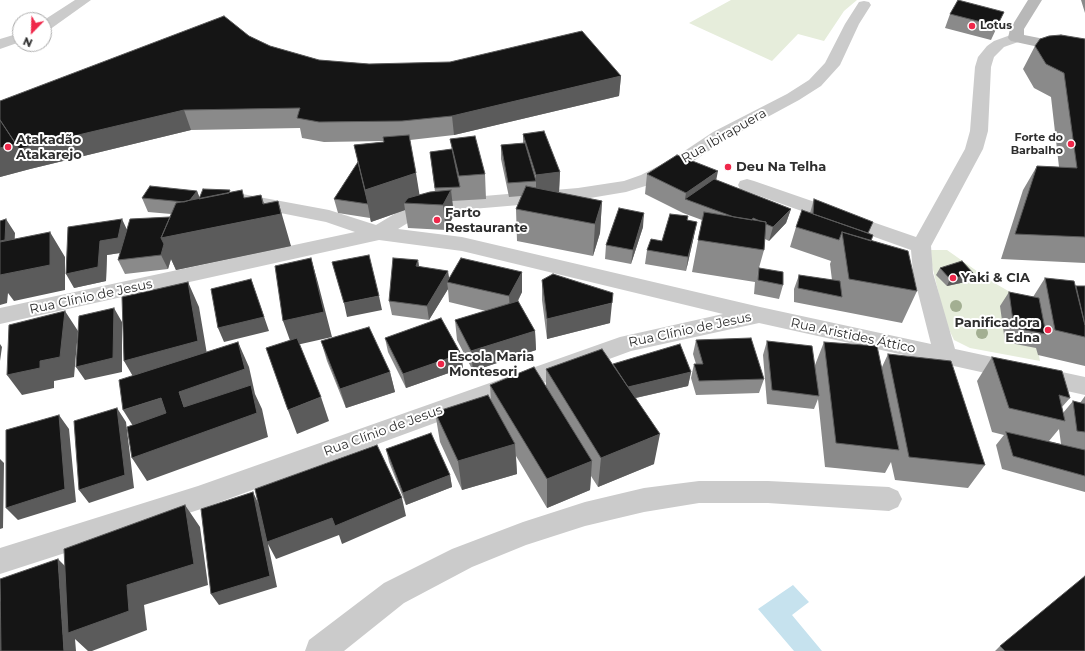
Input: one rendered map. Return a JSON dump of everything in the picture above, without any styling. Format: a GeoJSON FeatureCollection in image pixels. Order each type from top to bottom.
{"type":"FeatureCollection","features":[{"type":"Feature","properties":{"kind":"street"},"geometry":{"type":"LineString","coordinates":[[52,22],[84,0]]}},
{"type":"Feature","properties":{"kind":"street"},"geometry":{"type":"LineString","coordinates":[[1016,38],[1018,29],[1035,0]]}},
{"type":"Feature","properties":{"kind":"street","name":"Rua Ibirapuera"},"geometry":{"type":"LineString","coordinates":[[379,233],[398,219],[413,211],[437,206],[578,194],[626,186],[648,179],[680,162],[719,136],[793,97],[814,83],[832,65],[852,24],[864,5]]}},
{"type":"Feature","properties":{"kind":"street"},"geometry":{"type":"LineString","coordinates":[[946,356],[923,272],[921,246],[974,149],[980,131],[983,67],[986,57],[992,49],[999,44],[1016,38],[1085,52]]}},
{"type":"Feature","properties":{"kind":"street"},"geometry":{"type":"LineString","coordinates":[[0,44],[12,40]]}},
{"type":"Feature","properties":{"kind":"street"},"geometry":{"type":"LineString","coordinates":[[747,185],[921,246]]}},
{"type":"Feature","properties":{"kind":"street"},"geometry":{"type":"LineString","coordinates":[[237,199],[329,216],[379,233]]}},
{"type":"Feature","properties":{"kind":"street","name":"Rua Clínio de Jesus"},"geometry":{"type":"LineString","coordinates":[[0,316],[379,233],[462,244],[760,316]]}},
{"type":"Feature","properties":{"kind":"street","name":"Rua Clínio de Jesus"},"geometry":{"type":"LineString","coordinates":[[0,561],[198,498],[628,343],[691,328],[760,316]]}},
{"type":"Feature","properties":{"kind":"street","name":"Rua Aristides Áttico"},"geometry":{"type":"LineString","coordinates":[[760,316],[1085,386]]}},
{"type":"Feature","properties":{"kind":"street"},"geometry":{"type":"LineString","coordinates":[[320,651],[394,593],[462,558],[523,534],[585,514],[644,500],[699,492],[768,492],[889,499]]}},
{"type":"Feature","properties":{"kind":"green space"},"geometry":{"type":"Polygon","coordinates":[[[731,0],[857,0],[844,11],[824,41],[798,34],[772,61],[689,23],[731,0]]]}},
{"type":"Feature","properties":{"kind":"green space"},"geometry":{"type":"Polygon","coordinates":[[[931,250],[947,250],[991,281],[1029,303],[1040,361],[970,348],[954,340],[945,321],[932,265],[931,250]]]}},
{"type":"Feature","properties":{"kind":"water"},"geometry":{"type":"Polygon","coordinates":[[[793,585],[809,602],[792,615],[822,651],[794,651],[758,609],[793,585]]]}},
{"type":"Feature","properties":{"kind":"building"},"geometry":{"type":"Polygon","coordinates":[[[958,0],[1004,12],[997,26],[950,14],[958,0]]]}},
{"type":"Feature","properties":{"kind":"building"},"geometry":{"type":"Polygon","coordinates":[[[224,16],[249,36],[270,46],[319,60],[369,64],[450,62],[582,31],[621,76],[452,116],[402,121],[319,122],[297,118],[300,108],[184,110],[19,149],[0,120],[0,101],[224,16]]]}},
{"type":"Feature","properties":{"kind":"building"},"geometry":{"type":"Polygon","coordinates":[[[1061,35],[1085,39],[1085,237],[1015,234],[1037,166],[1077,168],[1064,73],[1046,64],[1035,46],[1040,39],[1049,36],[1061,35]]]}},
{"type":"Feature","properties":{"kind":"building"},"geometry":{"type":"Polygon","coordinates":[[[0,120],[16,144],[0,148],[0,120]]]}},
{"type":"Feature","properties":{"kind":"building"},"geometry":{"type":"Polygon","coordinates":[[[544,131],[560,172],[536,175],[523,134],[544,131]]]}},
{"type":"Feature","properties":{"kind":"building"},"geometry":{"type":"Polygon","coordinates":[[[409,135],[416,173],[365,190],[354,145],[384,142],[383,137],[409,135]]]}},
{"type":"Feature","properties":{"kind":"building"},"geometry":{"type":"Polygon","coordinates":[[[475,136],[485,174],[459,176],[450,139],[475,136]]]}},
{"type":"Feature","properties":{"kind":"building"},"geometry":{"type":"Polygon","coordinates":[[[525,143],[536,181],[508,183],[501,145],[525,143]]]}},
{"type":"Feature","properties":{"kind":"building"},"geometry":{"type":"Polygon","coordinates":[[[452,149],[460,187],[435,188],[430,152],[452,149]]]}},
{"type":"Feature","properties":{"kind":"building"},"geometry":{"type":"Polygon","coordinates":[[[677,155],[718,171],[686,193],[647,174],[677,155]]]}},
{"type":"Feature","properties":{"kind":"building"},"geometry":{"type":"Polygon","coordinates":[[[358,162],[368,204],[334,199],[358,162]]]}},
{"type":"Feature","properties":{"kind":"building"},"geometry":{"type":"Polygon","coordinates":[[[714,179],[791,209],[773,227],[766,224],[766,222],[753,218],[752,220],[734,217],[685,199],[714,179]]]}},
{"type":"Feature","properties":{"kind":"building"},"geometry":{"type":"Polygon","coordinates":[[[150,186],[197,191],[190,200],[184,202],[142,198],[150,186]]]}},
{"type":"Feature","properties":{"kind":"building"},"geometry":{"type":"Polygon","coordinates":[[[526,186],[602,201],[595,224],[516,209],[526,186]]]}},
{"type":"Feature","properties":{"kind":"building"},"geometry":{"type":"Polygon","coordinates":[[[203,189],[230,190],[229,193],[199,199],[203,189]]]}},
{"type":"Feature","properties":{"kind":"building"},"geometry":{"type":"Polygon","coordinates":[[[242,190],[244,198],[261,195],[263,204],[278,201],[281,214],[161,238],[176,203],[242,190]]]}},
{"type":"Feature","properties":{"kind":"building"},"geometry":{"type":"Polygon","coordinates":[[[451,190],[443,205],[404,203],[408,198],[430,192],[451,190]]]}},
{"type":"Feature","properties":{"kind":"building"},"geometry":{"type":"Polygon","coordinates":[[[814,199],[873,222],[868,233],[813,214],[814,199]]]}},
{"type":"Feature","properties":{"kind":"building"},"geometry":{"type":"Polygon","coordinates":[[[619,208],[644,213],[633,250],[606,245],[619,208]]]}},
{"type":"Feature","properties":{"kind":"building"},"geometry":{"type":"Polygon","coordinates":[[[802,210],[873,235],[871,241],[842,232],[839,240],[796,227],[802,210]]]}},
{"type":"Feature","properties":{"kind":"building"},"geometry":{"type":"Polygon","coordinates":[[[704,212],[766,222],[764,250],[698,240],[704,212]]]}},
{"type":"Feature","properties":{"kind":"building"},"geometry":{"type":"Polygon","coordinates":[[[670,214],[688,216],[687,220],[697,222],[688,257],[647,250],[651,239],[662,241],[670,214]]]}},
{"type":"Feature","properties":{"kind":"building"},"geometry":{"type":"Polygon","coordinates":[[[170,217],[161,238],[164,244],[161,255],[118,260],[130,219],[170,217]]]}},
{"type":"Feature","properties":{"kind":"building"},"geometry":{"type":"Polygon","coordinates":[[[6,219],[5,240],[0,241],[0,221],[6,219]]]}},
{"type":"Feature","properties":{"kind":"building"},"geometry":{"type":"Polygon","coordinates":[[[122,219],[118,238],[100,241],[98,267],[66,274],[68,227],[122,219]]]}},
{"type":"Feature","properties":{"kind":"building"},"geometry":{"type":"Polygon","coordinates":[[[50,232],[50,265],[0,275],[0,242],[50,232]]]}},
{"type":"Feature","properties":{"kind":"building"},"geometry":{"type":"Polygon","coordinates":[[[842,232],[908,251],[917,291],[849,279],[842,232]]]}},
{"type":"Feature","properties":{"kind":"building"},"geometry":{"type":"Polygon","coordinates":[[[369,255],[379,296],[344,303],[332,262],[369,255]]]}},
{"type":"Feature","properties":{"kind":"building"},"geometry":{"type":"Polygon","coordinates":[[[311,258],[324,312],[283,321],[275,266],[311,258]]]}},
{"type":"Feature","properties":{"kind":"building"},"geometry":{"type":"Polygon","coordinates":[[[393,258],[418,260],[416,266],[448,271],[427,306],[389,301],[393,258]]]}},
{"type":"Feature","properties":{"kind":"building"},"geometry":{"type":"Polygon","coordinates":[[[461,258],[522,272],[509,296],[447,282],[461,258]]]}},
{"type":"Feature","properties":{"kind":"building"},"geometry":{"type":"Polygon","coordinates":[[[962,261],[974,274],[950,279],[940,268],[962,261]]]}},
{"type":"Feature","properties":{"kind":"building"},"geometry":{"type":"Polygon","coordinates":[[[759,268],[783,272],[783,285],[758,280],[759,268]]]}},
{"type":"Feature","properties":{"kind":"building"},"geometry":{"type":"Polygon","coordinates":[[[553,274],[613,293],[612,303],[547,319],[542,280],[553,274]]]}},
{"type":"Feature","properties":{"kind":"building"},"geometry":{"type":"Polygon","coordinates":[[[799,275],[840,281],[842,297],[798,288],[799,275]]]}},
{"type":"Feature","properties":{"kind":"building"},"geometry":{"type":"Polygon","coordinates":[[[1045,278],[1074,281],[1085,325],[1085,337],[1055,330],[1045,278]]]}},
{"type":"Feature","properties":{"kind":"building"},"geometry":{"type":"Polygon","coordinates":[[[251,279],[264,317],[218,328],[211,289],[251,279]]]}},
{"type":"Feature","properties":{"kind":"building"},"geometry":{"type":"Polygon","coordinates":[[[188,282],[198,341],[124,361],[122,297],[188,282]]]}},
{"type":"Feature","properties":{"kind":"building"},"geometry":{"type":"Polygon","coordinates":[[[1076,286],[1085,286],[1085,325],[1076,286]]]}},
{"type":"Feature","properties":{"kind":"building"},"geometry":{"type":"Polygon","coordinates":[[[1009,292],[1039,298],[1046,334],[1014,328],[1009,292]]]}},
{"type":"Feature","properties":{"kind":"building"},"geometry":{"type":"Polygon","coordinates":[[[518,301],[535,331],[471,351],[455,320],[518,301]]]}},
{"type":"Feature","properties":{"kind":"building"},"geometry":{"type":"Polygon","coordinates":[[[114,308],[113,358],[76,367],[79,316],[114,308]]]}},
{"type":"Feature","properties":{"kind":"building"},"geometry":{"type":"Polygon","coordinates":[[[65,311],[60,357],[40,361],[40,368],[7,375],[9,325],[65,311]]]}},
{"type":"Feature","properties":{"kind":"building"},"geometry":{"type":"Polygon","coordinates":[[[441,318],[461,354],[403,374],[385,338],[441,318]]]}},
{"type":"Feature","properties":{"kind":"building"},"geometry":{"type":"Polygon","coordinates":[[[369,327],[390,372],[340,389],[321,341],[369,327]]]}},
{"type":"Feature","properties":{"kind":"building"},"geometry":{"type":"Polygon","coordinates":[[[297,338],[321,397],[288,410],[266,348],[297,338]]]}},
{"type":"Feature","properties":{"kind":"building"},"geometry":{"type":"Polygon","coordinates":[[[751,338],[764,379],[699,381],[694,364],[703,364],[696,340],[751,338]]]}},
{"type":"Feature","properties":{"kind":"building"},"geometry":{"type":"Polygon","coordinates":[[[767,341],[812,346],[819,396],[772,390],[767,341]]]}},
{"type":"Feature","properties":{"kind":"building"},"geometry":{"type":"Polygon","coordinates":[[[238,342],[245,369],[179,392],[184,407],[251,385],[257,413],[132,458],[127,427],[166,413],[161,398],[123,410],[119,380],[238,342]]]}},
{"type":"Feature","properties":{"kind":"building"},"geometry":{"type":"Polygon","coordinates":[[[824,342],[877,346],[899,450],[836,443],[824,342]]]}},
{"type":"Feature","properties":{"kind":"building"},"geometry":{"type":"Polygon","coordinates":[[[680,344],[691,372],[628,387],[613,364],[680,344]]]}},
{"type":"Feature","properties":{"kind":"building"},"geometry":{"type":"Polygon","coordinates":[[[602,349],[660,434],[601,458],[546,369],[602,349]]]}},
{"type":"Feature","properties":{"kind":"building"},"geometry":{"type":"Polygon","coordinates":[[[888,354],[951,361],[985,465],[909,457],[888,354]]]}},
{"type":"Feature","properties":{"kind":"building"},"geometry":{"type":"Polygon","coordinates":[[[992,357],[1062,371],[1070,398],[1059,395],[1065,421],[1009,408],[992,357]]]}},
{"type":"Feature","properties":{"kind":"building"},"geometry":{"type":"Polygon","coordinates":[[[534,367],[592,461],[547,479],[490,385],[534,367]]]}},
{"type":"Feature","properties":{"kind":"building"},"geometry":{"type":"Polygon","coordinates":[[[488,395],[515,444],[458,461],[435,412],[488,395]]]}},
{"type":"Feature","properties":{"kind":"building"},"geometry":{"type":"Polygon","coordinates":[[[1073,401],[1085,404],[1085,432],[1077,431],[1073,401]]]}},
{"type":"Feature","properties":{"kind":"building"},"geometry":{"type":"Polygon","coordinates":[[[117,408],[125,475],[79,490],[74,421],[117,408]]]}},
{"type":"Feature","properties":{"kind":"building"},"geometry":{"type":"Polygon","coordinates":[[[59,415],[65,489],[6,508],[6,430],[59,415]]]}},
{"type":"Feature","properties":{"kind":"building"},"geometry":{"type":"Polygon","coordinates":[[[1006,432],[1085,450],[1085,476],[1013,456],[1006,432]]]}},
{"type":"Feature","properties":{"kind":"building"},"geometry":{"type":"Polygon","coordinates":[[[431,433],[450,475],[403,493],[386,449],[431,433]]]}},
{"type":"Feature","properties":{"kind":"building"},"geometry":{"type":"Polygon","coordinates":[[[377,445],[402,498],[335,526],[332,518],[267,542],[255,489],[377,445]]]}},
{"type":"Feature","properties":{"kind":"building"},"geometry":{"type":"Polygon","coordinates":[[[253,492],[270,576],[211,594],[201,509],[253,492]]]}},
{"type":"Feature","properties":{"kind":"building"},"geometry":{"type":"Polygon","coordinates":[[[185,505],[194,564],[127,585],[129,611],[68,633],[64,549],[185,505]]]}},
{"type":"Feature","properties":{"kind":"building"},"geometry":{"type":"Polygon","coordinates":[[[58,559],[64,651],[1,651],[0,579],[58,559]]]}},
{"type":"Feature","properties":{"kind":"building"},"geometry":{"type":"Polygon","coordinates":[[[1085,576],[1085,651],[1005,651],[1000,646],[1085,576]]]}},
{"type":"Feature","properties":{"kind":"place","name":"Lotus"},"geometry":{"type":"Point","coordinates":[972,26]}},
{"type":"Feature","properties":{"kind":"place","name":"Forte do Barbalho"},"geometry":{"type":"Point","coordinates":[1071,144]}},
{"type":"Feature","properties":{"kind":"place","name":"Atakadão Atakarejo"},"geometry":{"type":"Point","coordinates":[8,147]}},
{"type":"Feature","properties":{"kind":"place","name":"Deu Na Telha"},"geometry":{"type":"Point","coordinates":[728,167]}},
{"type":"Feature","properties":{"kind":"place","name":"Farto Restaurante"},"geometry":{"type":"Point","coordinates":[437,220]}},
{"type":"Feature","properties":{"kind":"place","name":"Yaki & CIA"},"geometry":{"type":"Point","coordinates":[953,278]}},
{"type":"Feature","properties":{"kind":"place","name":"Panificadora Edna"},"geometry":{"type":"Point","coordinates":[1048,330]}},
{"type":"Feature","properties":{"kind":"place","name":"Escola Maria Montesori"},"geometry":{"type":"Point","coordinates":[441,364]}}]}
